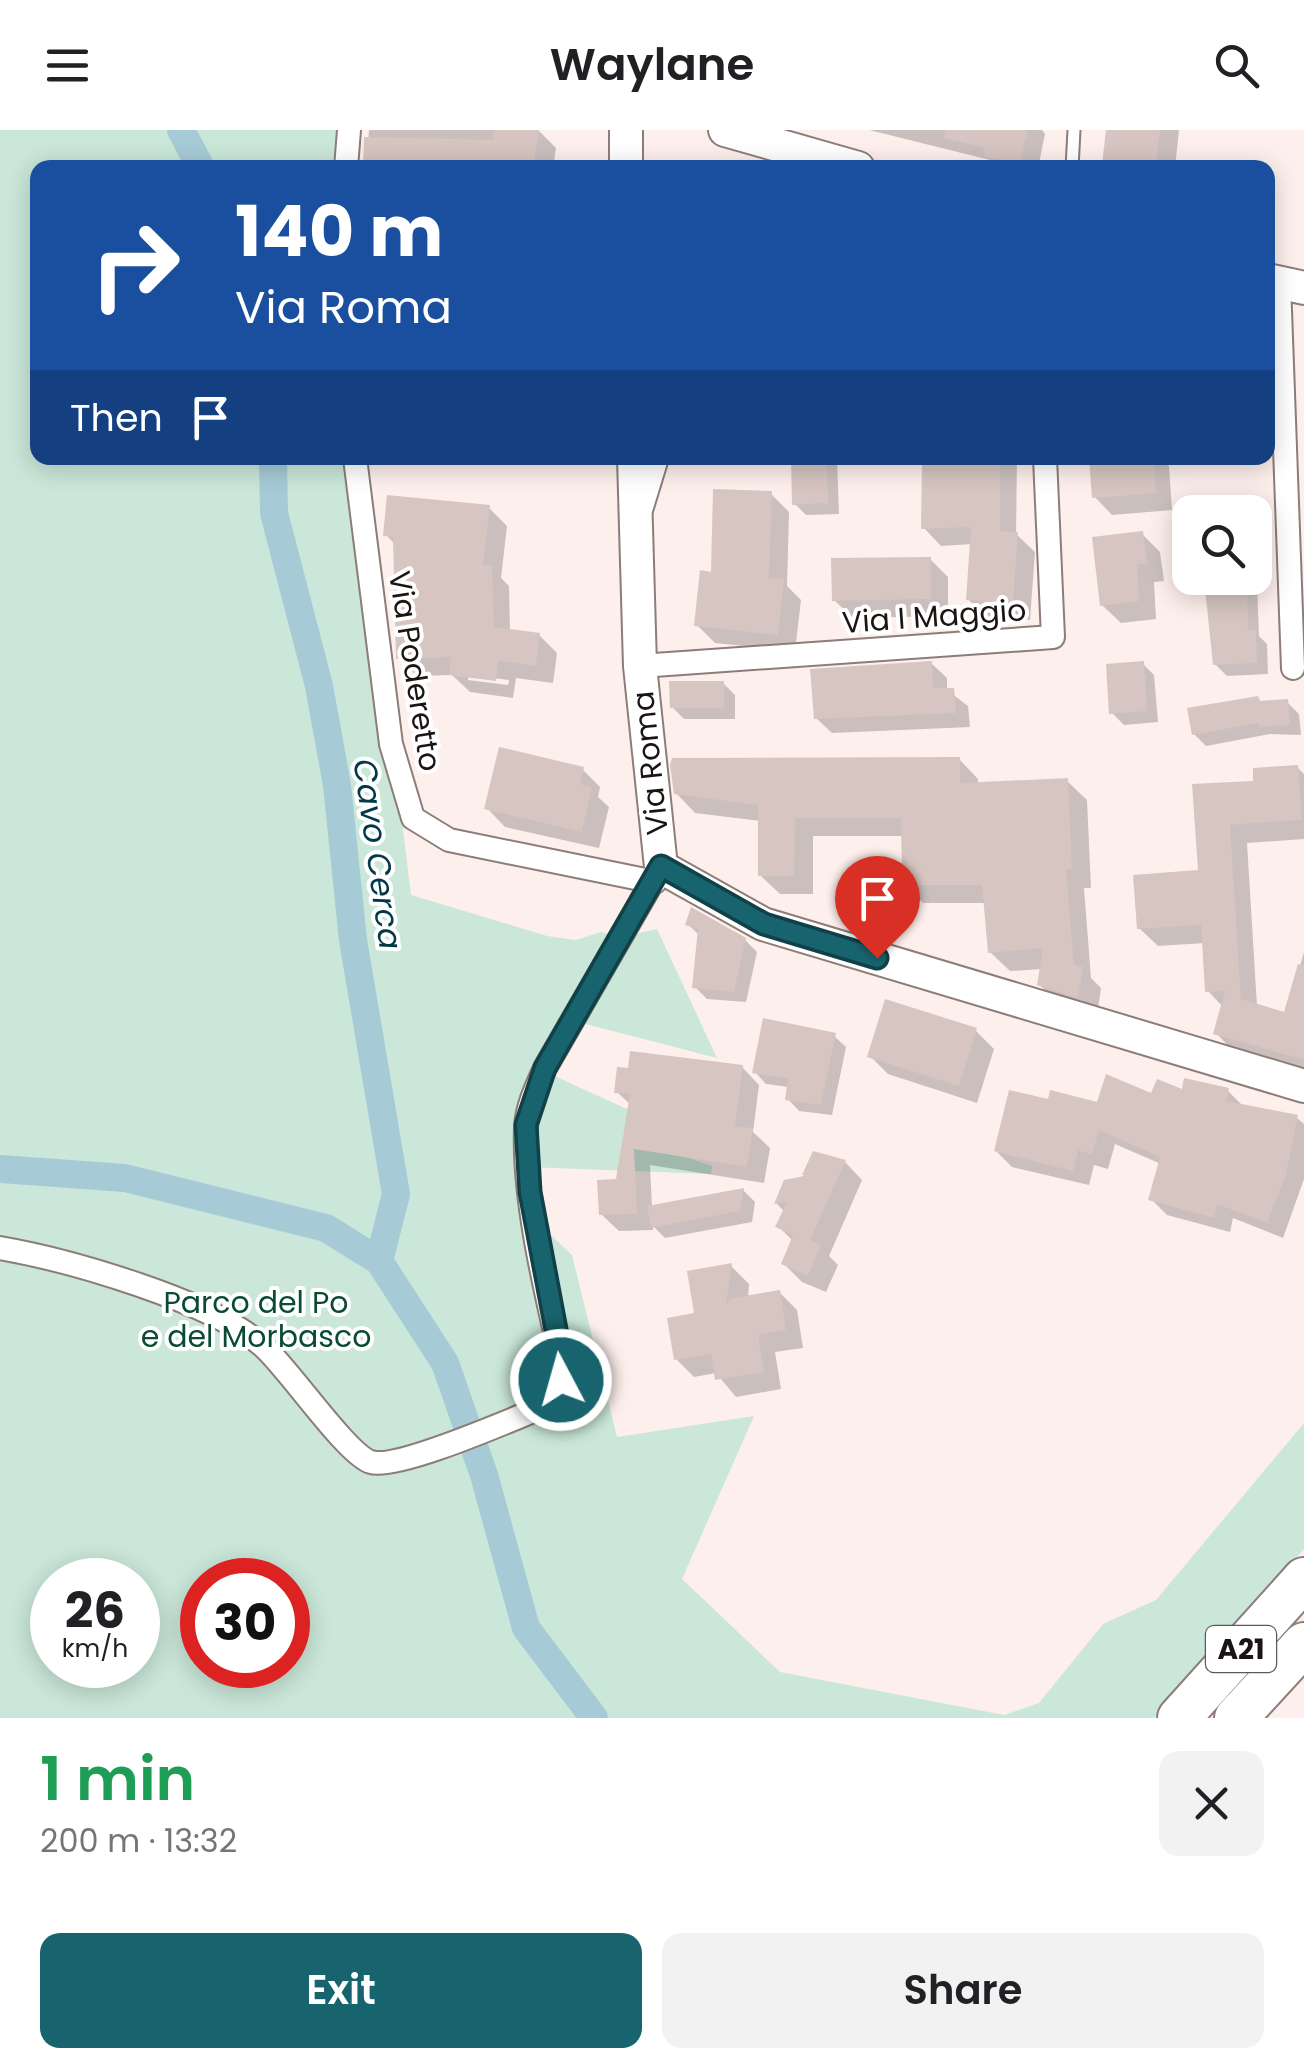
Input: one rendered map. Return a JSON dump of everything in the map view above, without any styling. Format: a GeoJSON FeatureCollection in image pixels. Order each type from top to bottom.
{"type":"FeatureCollection","features":[{"type":"Feature","properties":{"kind":"highway","name":"A21"},"geometry":{"type":"LineString","coordinates":[[1178,1718],[1304,1580]]}},
{"type":"Feature","properties":{"kind":"highway","name":"A21"},"geometry":{"type":"LineString","coordinates":[[1236,1718],[1304,1644]]}},
{"type":"Feature","properties":{"kind":"street"},"geometry":{"type":"LineString","coordinates":[[347,160],[349,130]]}},
{"type":"Feature","properties":{"kind":"street"},"geometry":{"type":"LineString","coordinates":[[626,130],[626,160]]}},
{"type":"Feature","properties":{"kind":"street"},"geometry":{"type":"LineString","coordinates":[[725,130],[782,138],[838,160]]}},
{"type":"Feature","properties":{"kind":"street"},"geometry":{"type":"LineString","coordinates":[[1282,278],[1293,668]]}},
{"type":"Feature","properties":{"kind":"street","name":"Via Poderetto"},"geometry":{"type":"LineString","coordinates":[[356,465],[391,744],[412,818],[449,840],[658,874]]}},
{"type":"Feature","properties":{"kind":"street","name":"Via Roma"},"geometry":{"type":"LineString","coordinates":[[634,465],[640,666],[658,874],[764,924],[1304,1086]]}},
{"type":"Feature","properties":{"kind":"street"},"geometry":{"type":"LineString","coordinates":[[636,530],[655,465]]}},
{"type":"Feature","properties":{"kind":"street","name":"Via I Maggio"},"geometry":{"type":"LineString","coordinates":[[640,666],[1053,637],[1045,465]]}},
{"type":"Feature","properties":{"kind":"street"},"geometry":{"type":"LineString","coordinates":[[0,1248],[34,1254],[208,1310],[239,1326],[292,1372],[350,1447],[372,1462],[399,1461],[538,1409],[552,1396],[564,1372],[530,1192],[526,1125],[545,1068],[658,874]]}},
{"type":"Feature","properties":{"kind":"lane"},"geometry":{"type":"LineString","coordinates":[[1072,160],[1074,130]]}},
{"type":"Feature","properties":{"kind":"green space","name":"Parco del Po e del Morbasco"},"geometry":{"type":"Polygon","coordinates":[[[0,130],[358,130],[357,160],[30,160],[30,465],[358,465],[411,895],[547,936],[576,940],[601,932],[621,937],[657,929],[717,1058],[578,1022],[548,1073],[629,1110],[623,1136],[712,1166],[711,1174],[527,1167],[539,1224],[572,1255],[617,1437],[754,1416],[682,1579],[780,1672],[1004,1715],[1039,1703],[1103,1624],[1156,1600],[1304,1423],[1304,1549],[1154,1718],[0,1718],[0,130]]]}},
{"type":"Feature","properties":{"kind":"building"},"geometry":{"type":"Polygon","coordinates":[[[494,130],[539,130],[534,160],[363,160],[364,137],[493,140],[494,130]]]}},
{"type":"Feature","properties":{"kind":"building"},"geometry":{"type":"Polygon","coordinates":[[[945,130],[1027,130],[1021,160],[984,157],[985,148],[944,138],[945,130]]]}},
{"type":"Feature","properties":{"kind":"building"},"geometry":{"type":"Polygon","coordinates":[[[1106,130],[1160,130],[1156,160],[1103,160],[1106,130]]]}},
{"type":"Feature","properties":{"kind":"building"},"geometry":{"type":"Polygon","coordinates":[[[791,465],[827,465],[828,503],[792,505],[791,465]]]}},
{"type":"Feature","properties":{"kind":"building"},"geometry":{"type":"Polygon","coordinates":[[[922,465],[1000,465],[1000,531],[1018,532],[1013,604],[966,600],[971,527],[921,529],[922,465]]]}},
{"type":"Feature","properties":{"kind":"building"},"geometry":{"type":"Polygon","coordinates":[[[1090,465],[1154,465],[1156,493],[1092,498],[1090,465]]]}},
{"type":"Feature","properties":{"kind":"building"},"geometry":{"type":"Polygon","coordinates":[[[713,489],[772,491],[769,578],[784,579],[778,635],[694,626],[700,570],[711,572],[713,489]]]}},
{"type":"Feature","properties":{"kind":"building"},"geometry":{"type":"Polygon","coordinates":[[[387,495],[490,505],[483,565],[492,565],[494,627],[540,633],[536,666],[498,661],[496,681],[449,675],[451,657],[396,659],[393,537],[383,536],[387,495]]]}},
{"type":"Feature","properties":{"kind":"building"},"geometry":{"type":"Polygon","coordinates":[[[1143,531],[1147,563],[1137,564],[1139,601],[1100,606],[1092,537],[1143,531]]]}},
{"type":"Feature","properties":{"kind":"building"},"geometry":{"type":"Polygon","coordinates":[[[931,557],[931,599],[832,601],[831,558],[931,557]]]}},
{"type":"Feature","properties":{"kind":"building"},"geometry":{"type":"Polygon","coordinates":[[[1206,595],[1247,595],[1248,630],[1256,630],[1257,663],[1213,665],[1206,595]]]}},
{"type":"Feature","properties":{"kind":"building"},"geometry":{"type":"Polygon","coordinates":[[[932,661],[933,688],[954,688],[956,713],[814,719],[810,669],[932,661]]]}},
{"type":"Feature","properties":{"kind":"building"},"geometry":{"type":"Polygon","coordinates":[[[1144,661],[1147,711],[1109,714],[1106,664],[1144,661]]]}},
{"type":"Feature","properties":{"kind":"building"},"geometry":{"type":"Polygon","coordinates":[[[669,681],[724,681],[724,708],[670,708],[669,681]]]}},
{"type":"Feature","properties":{"kind":"building"},"geometry":{"type":"Polygon","coordinates":[[[1258,696],[1259,701],[1288,699],[1290,725],[1259,727],[1259,723],[1192,735],[1187,708],[1258,696]]]}},
{"type":"Feature","properties":{"kind":"building"},"geometry":{"type":"Polygon","coordinates":[[[499,747],[584,767],[580,784],[592,787],[582,832],[484,809],[499,747]]]}},
{"type":"Feature","properties":{"kind":"building"},"geometry":{"type":"Polygon","coordinates":[[[960,757],[960,783],[1068,778],[1072,869],[1066,870],[1074,965],[1083,967],[1078,998],[1037,985],[1043,948],[988,953],[982,885],[902,885],[901,818],[795,818],[794,876],[758,876],[758,805],[674,794],[670,765],[672,758],[960,757]]]}},
{"type":"Feature","properties":{"kind":"building"},"geometry":{"type":"Polygon","coordinates":[[[1298,765],[1302,820],[1230,825],[1241,999],[1284,1012],[1298,964],[1304,965],[1304,1060],[1213,1034],[1225,991],[1205,992],[1201,925],[1137,929],[1133,875],[1198,870],[1192,784],[1253,781],[1253,768],[1298,765]]]}},
{"type":"Feature","properties":{"kind":"building"},"geometry":{"type":"Polygon","coordinates":[[[691,907],[746,938],[734,992],[692,988],[698,929],[685,925],[691,907]]]}},
{"type":"Feature","properties":{"kind":"building"},"geometry":{"type":"Polygon","coordinates":[[[885,999],[977,1028],[959,1086],[867,1057],[885,999]]]}},
{"type":"Feature","properties":{"kind":"building"},"geometry":{"type":"Polygon","coordinates":[[[763,1018],[836,1033],[821,1105],[785,1100],[788,1078],[752,1073],[763,1018]]]}},
{"type":"Feature","properties":{"kind":"building"},"geometry":{"type":"Polygon","coordinates":[[[630,1051],[743,1065],[735,1126],[753,1128],[747,1167],[634,1149],[637,1214],[599,1215],[597,1180],[616,1179],[630,1094],[614,1093],[617,1067],[628,1068],[630,1051]]]}},
{"type":"Feature","properties":{"kind":"building"},"geometry":{"type":"Polygon","coordinates":[[[1106,1074],[1151,1093],[1157,1079],[1182,1089],[1184,1078],[1229,1088],[1226,1101],[1298,1115],[1286,1175],[1267,1223],[1217,1204],[1214,1218],[1148,1200],[1160,1157],[1099,1130],[1092,1155],[1078,1150],[1073,1171],[994,1151],[1009,1090],[1048,1099],[1050,1090],[1097,1102],[1106,1074]]]}},
{"type":"Feature","properties":{"kind":"building"},"geometry":{"type":"Polygon","coordinates":[[[813,1151],[846,1160],[810,1240],[821,1245],[808,1276],[781,1264],[793,1235],[775,1227],[787,1202],[774,1204],[784,1180],[805,1176],[802,1175],[813,1151]]]}},
{"type":"Feature","properties":{"kind":"building"},"geometry":{"type":"Polygon","coordinates":[[[744,1188],[740,1211],[651,1228],[647,1206],[744,1188]]]}},
{"type":"Feature","properties":{"kind":"building"},"geometry":{"type":"Polygon","coordinates":[[[732,1263],[726,1304],[732,1298],[780,1290],[786,1330],[758,1335],[764,1372],[715,1380],[711,1354],[674,1360],[667,1318],[694,1313],[687,1271],[732,1263]]]}},
{"type":"Feature","properties":{"kind":"waterway","name":"Cavo Cerca"},"geometry":{"type":"LineString","coordinates":[[181,130],[197,160]]}},
{"type":"Feature","properties":{"kind":"waterway","name":"Cavo Cerca"},"geometry":{"type":"LineString","coordinates":[[273,465],[274,513],[319,686],[337,785],[353,940],[396,1194],[379,1261]]}},
{"type":"Feature","properties":{"kind":"waterway"},"geometry":{"type":"LineString","coordinates":[[0,1169],[125,1178],[326,1228],[379,1261],[445,1363],[484,1475],[526,1628],[594,1718]]}},
{"type":"Feature","properties":{"kind":"route"},"geometry":{"type":"LineString","coordinates":[[561,1380],[564,1372],[530,1192],[526,1125],[545,1068],[628,923],[656,882],[661,866],[764,924],[877,958]]}}]}
